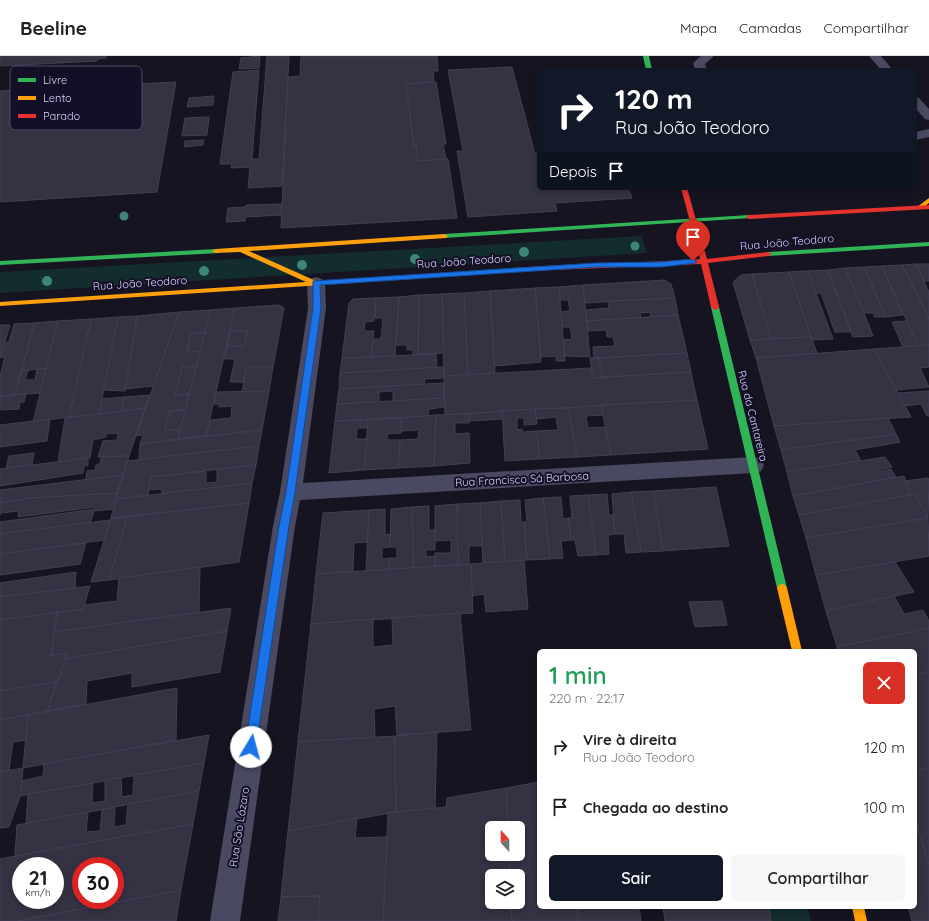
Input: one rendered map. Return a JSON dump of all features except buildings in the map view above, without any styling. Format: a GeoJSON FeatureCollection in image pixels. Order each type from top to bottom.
{"type":"FeatureCollection","features":[{"type":"Feature","properties":{"kind":"main road"},"geometry":{"type":"LineString","coordinates":[[646,56],[649,68]]}},
{"type":"Feature","properties":{"kind":"main road","name":"Rua da Cantareira"},"geometry":{"type":"LineString","coordinates":[[684,190],[797,649]]}},
{"type":"Feature","properties":{"kind":"main road"},"geometry":{"type":"LineString","coordinates":[[919,208],[929,200]]}},
{"type":"Feature","properties":{"kind":"main road"},"geometry":{"type":"LineString","coordinates":[[0,263],[241,250],[692,221],[929,208]]}},
{"type":"Feature","properties":{"kind":"main road","name":"Rua João Teodoro"},"geometry":{"type":"LineString","coordinates":[[0,304],[596,265],[661,264],[721,260],[758,255],[929,244]]}},
{"type":"Feature","properties":{"kind":"main road"},"geometry":{"type":"LineString","coordinates":[[241,250],[316,283]]}},
{"type":"Feature","properties":{"kind":"main road"},"geometry":{"type":"LineString","coordinates":[[858,909],[861,921]]}},
{"type":"Feature","properties":{"kind":"street","name":"Rua São Lázaro"},"geometry":{"type":"LineString","coordinates":[[225,921],[284,526],[291,492],[317,308],[316,283]]}},
{"type":"Feature","properties":{"kind":"street","name":"Rua Francisco Sá Barbosa"},"geometry":{"type":"LineString","coordinates":[[291,492],[752,465]]}},
{"type":"Feature","properties":{"kind":"lane"},"geometry":{"type":"LineString","coordinates":[[700,68],[699,63],[708,56]]}},
{"type":"Feature","properties":{"kind":"lane"},"geometry":{"type":"LineString","coordinates":[[875,56],[885,68]]}},
{"type":"Feature","properties":{"kind":"lane"},"geometry":{"type":"LineString","coordinates":[[917,103],[929,116]]}},
{"type":"Feature","properties":{"kind":"lane"},"geometry":{"type":"LineString","coordinates":[[917,136],[929,133]]}},
{"type":"Feature","properties":{"kind":"green space"},"geometry":{"type":"Polygon","coordinates":[[[642,236],[647,253],[0,293],[0,272],[642,236]]]}},
{"type":"Feature","properties":{"kind":"green space"},"geometry":{"type":"Polygon","coordinates":[[[769,909],[808,909],[811,921],[771,921],[769,909]]]}},
{"type":"Feature","properties":{"kind":"traffic: fast"},"geometry":{"type":"LineString","coordinates":[[646,56],[649,68]]}},
{"type":"Feature","properties":{"kind":"traffic: fast"},"geometry":{"type":"LineString","coordinates":[[444,236],[749,217]]}},
{"type":"Feature","properties":{"kind":"traffic: fast"},"geometry":{"type":"LineString","coordinates":[[768,254],[929,244]]}},
{"type":"Feature","properties":{"kind":"traffic: fast"},"geometry":{"type":"LineString","coordinates":[[0,263],[216,251]]}},
{"type":"Feature","properties":{"kind":"traffic: fast"},"geometry":{"type":"LineString","coordinates":[[323,283],[528,269]]}},
{"type":"Feature","properties":{"kind":"traffic: fast"},"geometry":{"type":"LineString","coordinates":[[715,307],[782,588]]}},
{"type":"Feature","properties":{"kind":"traffic: slow"},"geometry":{"type":"LineString","coordinates":[[919,208],[929,200]]}},
{"type":"Feature","properties":{"kind":"traffic: slow"},"geometry":{"type":"LineString","coordinates":[[216,251],[444,236]]}},
{"type":"Feature","properties":{"kind":"traffic: slow"},"geometry":{"type":"LineString","coordinates":[[243,251],[313,282]]}},
{"type":"Feature","properties":{"kind":"traffic: slow"},"geometry":{"type":"LineString","coordinates":[[0,304],[323,283]]}},
{"type":"Feature","properties":{"kind":"traffic: slow"},"geometry":{"type":"LineString","coordinates":[[782,588],[797,649]]}},
{"type":"Feature","properties":{"kind":"traffic: slow"},"geometry":{"type":"LineString","coordinates":[[858,909],[861,921]]}},
{"type":"Feature","properties":{"kind":"traffic: jam"},"geometry":{"type":"LineString","coordinates":[[685,190],[715,307]]}},
{"type":"Feature","properties":{"kind":"traffic: jam"},"geometry":{"type":"LineString","coordinates":[[749,217],[929,207]]}},
{"type":"Feature","properties":{"kind":"traffic: jam"},"geometry":{"type":"LineString","coordinates":[[528,269],[596,265],[661,264],[721,260],[768,254]]}},
{"type":"Feature","properties":{"kind":"route"},"geometry":{"type":"LineString","coordinates":[[251,747],[284,526],[291,492],[317,308],[316,283],[596,265],[661,264],[693,261]]}}]}
